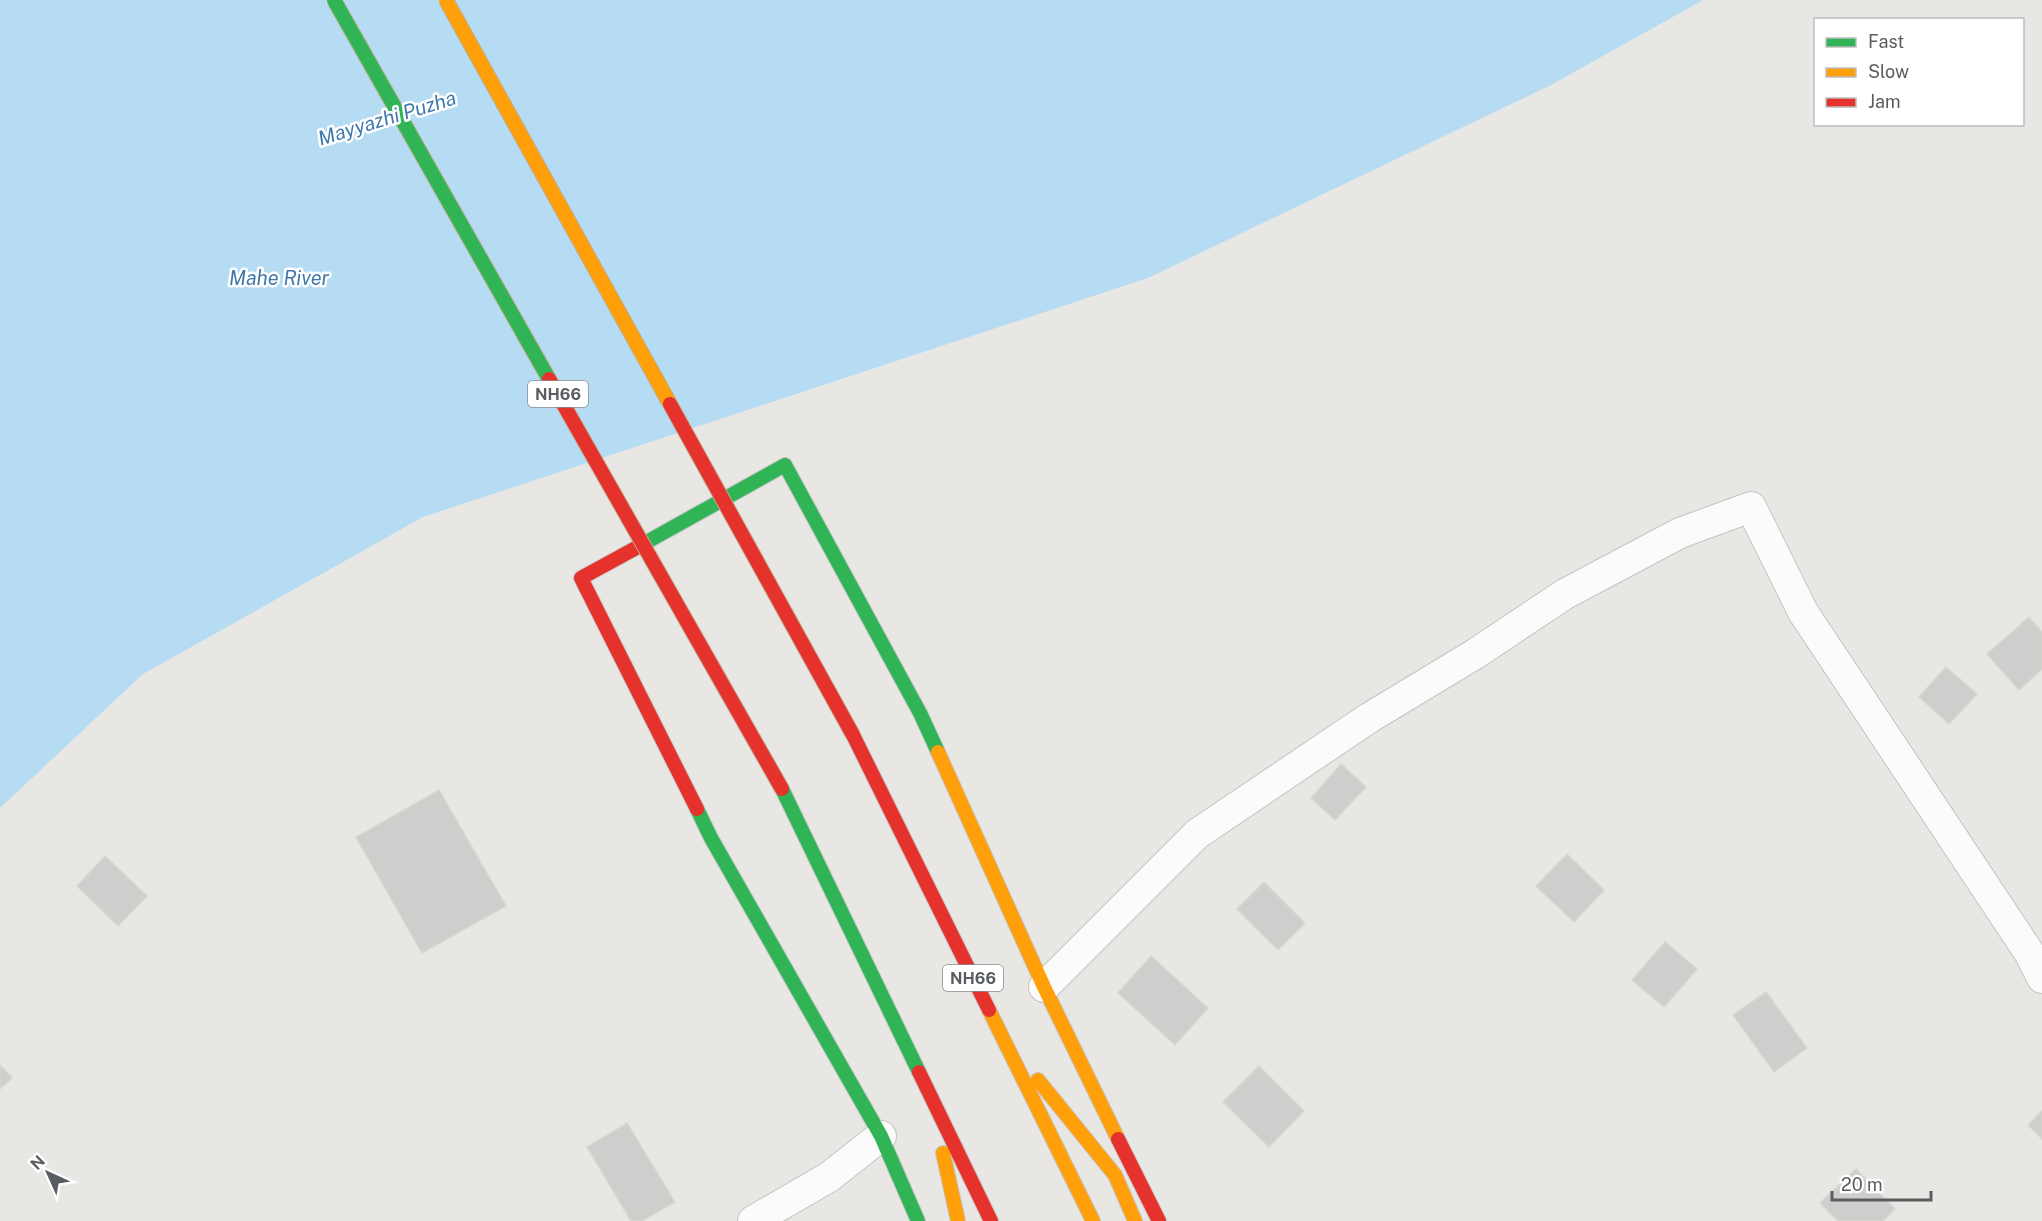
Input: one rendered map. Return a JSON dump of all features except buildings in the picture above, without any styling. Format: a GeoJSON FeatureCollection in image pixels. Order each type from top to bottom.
{"type":"FeatureCollection","features":[{"type":"Feature","properties":{"kind":"main road","name":"NH66"},"geometry":{"type":"LineString","coordinates":[[334,0],[782,789],[991,1221]]}},
{"type":"Feature","properties":{"kind":"main road","name":"NH66"},"geometry":{"type":"LineString","coordinates":[[446,0],[854,735],[1093,1221]]}},
{"type":"Feature","properties":{"kind":"main road"},"geometry":{"type":"LineString","coordinates":[[918,1221],[881,1136],[711,838],[581,578],[785,465],[920,713],[1044,987],[1159,1221]]}},
{"type":"Feature","properties":{"kind":"main road"},"geometry":{"type":"LineString","coordinates":[[999,1031],[1115,1175],[1136,1221]]}},
{"type":"Feature","properties":{"kind":"main road"},"geometry":{"type":"LineString","coordinates":[[930,1096],[958,1221]]}},
{"type":"Feature","properties":{"kind":"street"},"geometry":{"type":"LineString","coordinates":[[1044,987],[1197,834],[1369,718],[1475,654],[1564,594],[1680,533],[1751,507],[1803,612],[2030,954],[2042,978]]}},
{"type":"Feature","properties":{"kind":"street"},"geometry":{"type":"LineString","coordinates":[[753,1221],[829,1177],[881,1136]]}},
{"type":"Feature","properties":{"kind":"water","name":"Mahe River"},"geometry":{"type":"Polygon","coordinates":[[[0,0],[1703,0],[1551,85],[1148,278],[423,517],[143,674],[0,808],[0,0]]]}},
{"type":"Feature","properties":{"kind":"traffic: fast"},"geometry":{"type":"LineString","coordinates":[[334,0],[549,379]]}},
{"type":"Feature","properties":{"kind":"traffic: fast"},"geometry":{"type":"LineString","coordinates":[[636,548],[785,465],[920,713],[938,752]]}},
{"type":"Feature","properties":{"kind":"traffic: fast"},"geometry":{"type":"LineString","coordinates":[[782,789],[919,1072]]}},
{"type":"Feature","properties":{"kind":"traffic: fast"},"geometry":{"type":"LineString","coordinates":[[697,809],[711,838],[881,1136],[918,1221]]}},
{"type":"Feature","properties":{"kind":"traffic: slow"},"geometry":{"type":"LineString","coordinates":[[446,0],[670,404]]}},
{"type":"Feature","properties":{"kind":"traffic: slow"},"geometry":{"type":"LineString","coordinates":[[938,752],[1044,987],[1118,1139]]}},
{"type":"Feature","properties":{"kind":"traffic: slow"},"geometry":{"type":"LineString","coordinates":[[989,1010],[1093,1221]]}},
{"type":"Feature","properties":{"kind":"traffic: slow"},"geometry":{"type":"LineString","coordinates":[[1038,1080],[1115,1175],[1135,1221]]}},
{"type":"Feature","properties":{"kind":"traffic: slow"},"geometry":{"type":"LineString","coordinates":[[943,1153],[958,1221]]}},
{"type":"Feature","properties":{"kind":"traffic: jam"},"geometry":{"type":"LineString","coordinates":[[549,379],[782,789]]}},
{"type":"Feature","properties":{"kind":"traffic: jam"},"geometry":{"type":"LineString","coordinates":[[670,404],[853,735]]}},
{"type":"Feature","properties":{"kind":"traffic: jam"},"geometry":{"type":"LineString","coordinates":[[636,548],[581,578],[697,809]]}},
{"type":"Feature","properties":{"kind":"traffic: jam"},"geometry":{"type":"LineString","coordinates":[[853,735],[989,1010]]}},
{"type":"Feature","properties":{"kind":"traffic: jam"},"geometry":{"type":"LineString","coordinates":[[919,1072],[991,1221]]}},
{"type":"Feature","properties":{"kind":"traffic: jam"},"geometry":{"type":"LineString","coordinates":[[1118,1139],[1159,1221]]}},
{"type":"Feature","properties":{"kind":"water label","name":"Mayyazhi Puzha"},"geometry":{"type":"Point","coordinates":[387,118]}}]}
